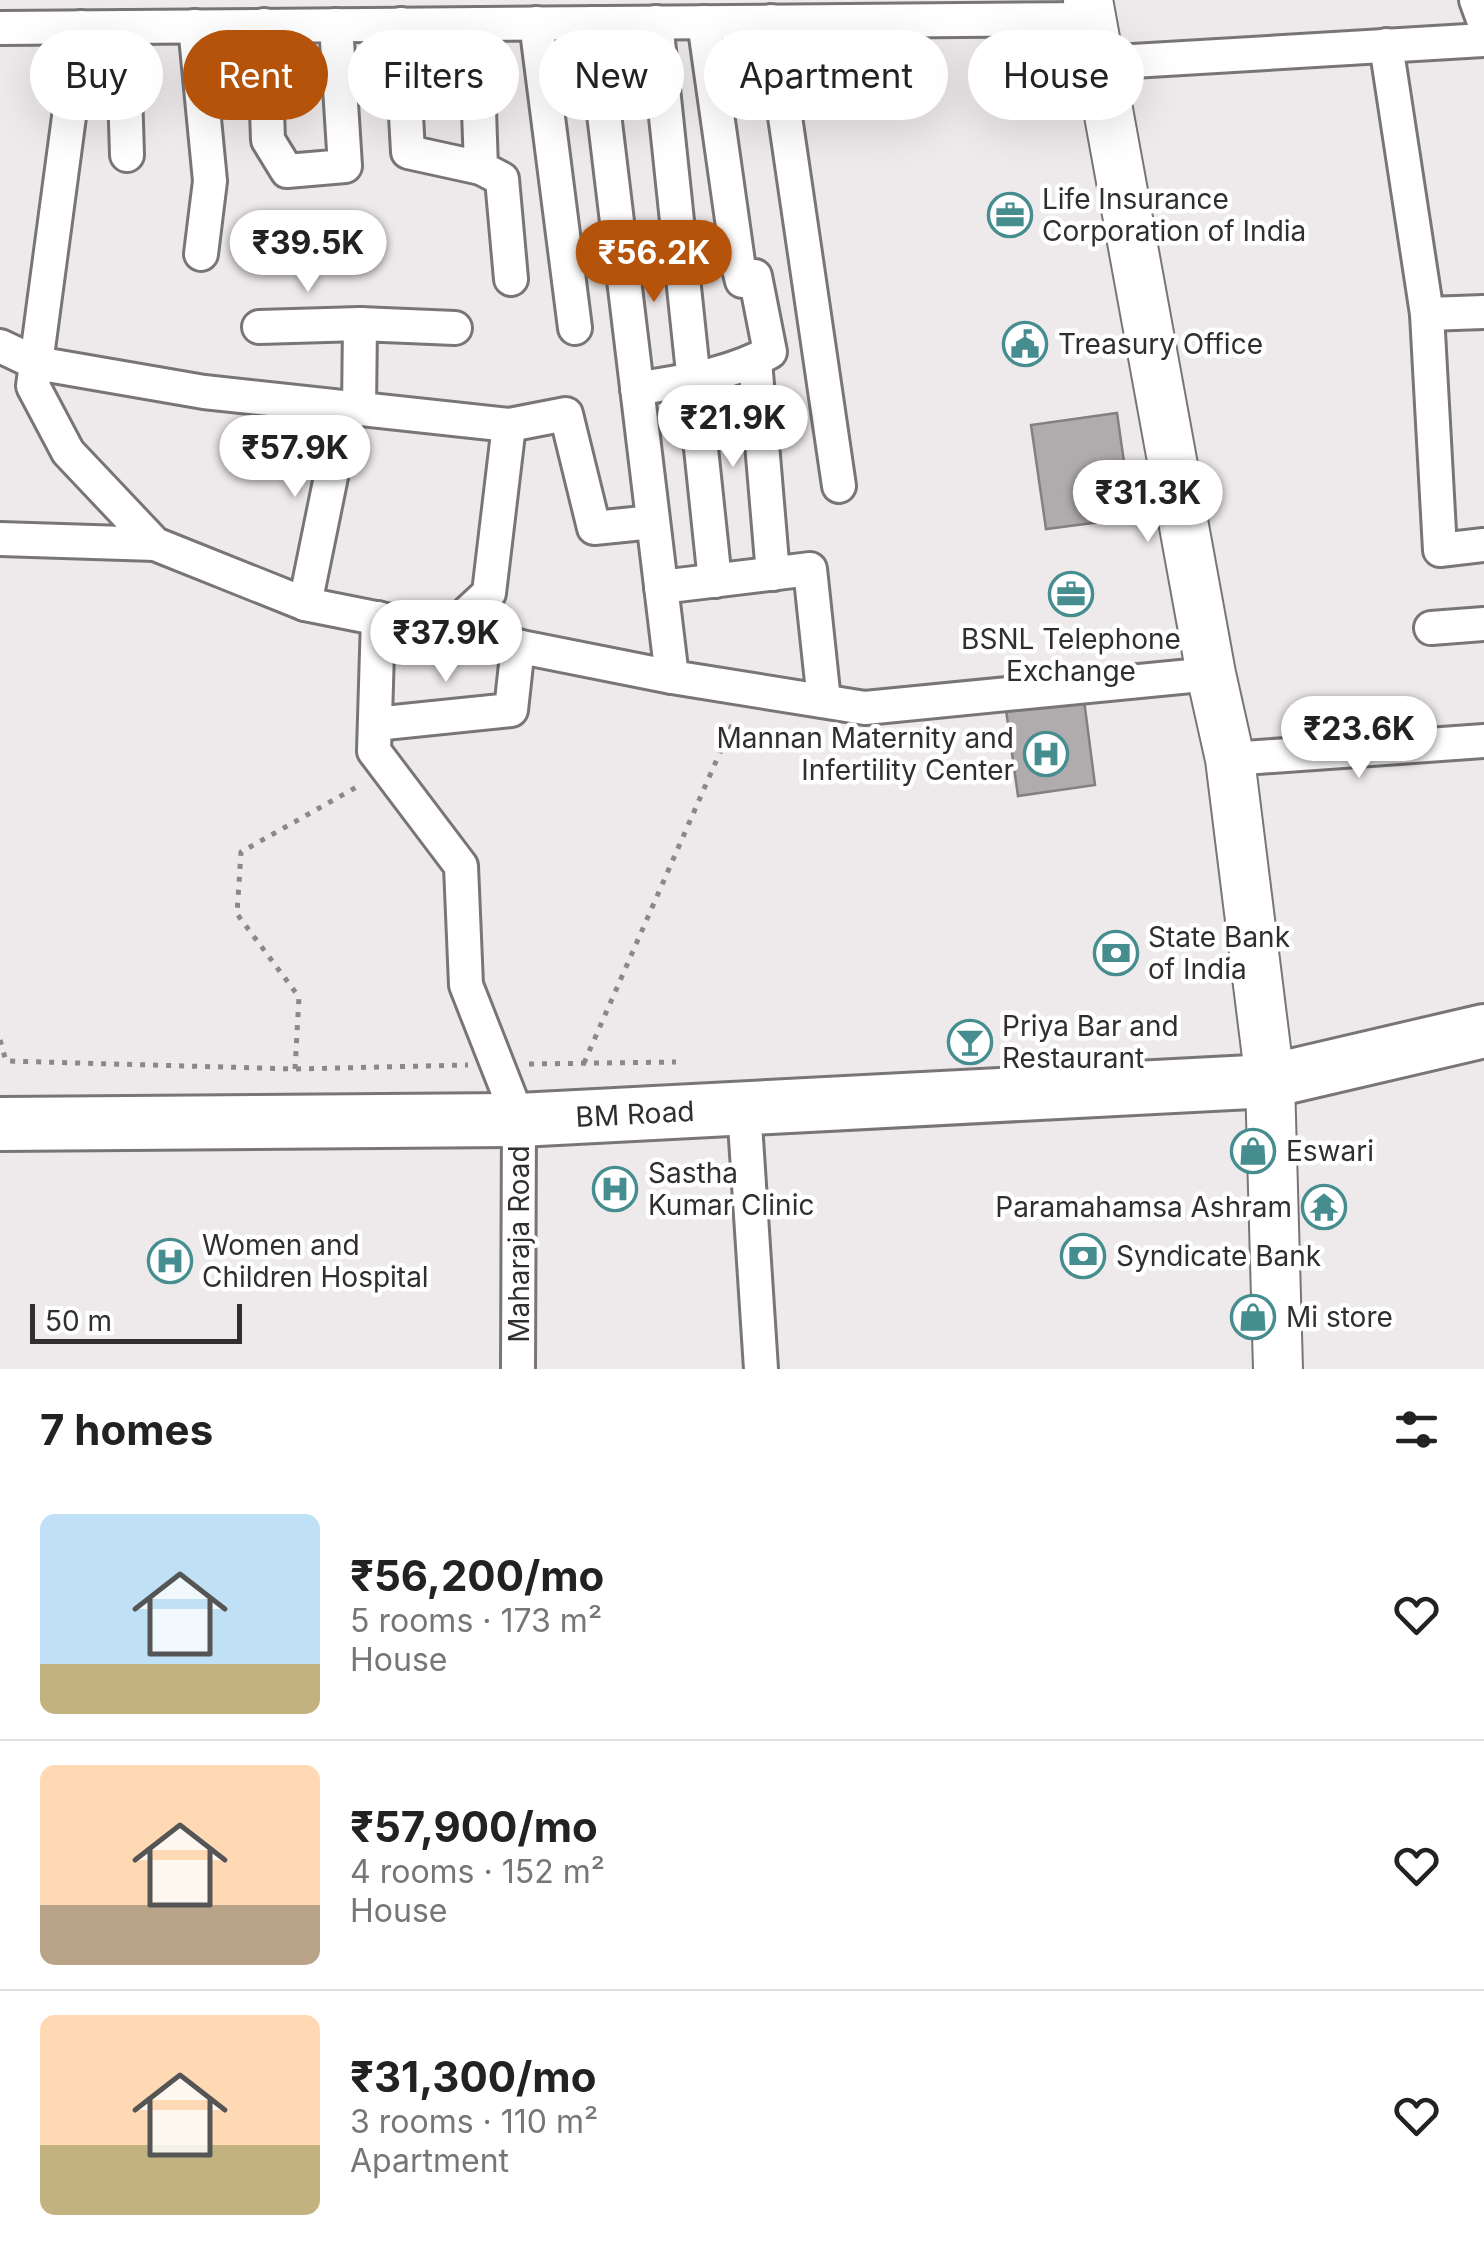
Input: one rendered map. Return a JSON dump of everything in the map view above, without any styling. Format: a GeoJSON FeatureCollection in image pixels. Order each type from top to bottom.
{"type":"FeatureCollection","features":[{"type":"Feature","properties":{"kind":"main road"},"geometry":{"type":"LineString","coordinates":[[1093,27],[1211,674],[1230,759],[1270,1081],[1278,1369]]}},
{"type":"Feature","properties":{"kind":"main road","name":"BM Road"},"geometry":{"type":"LineString","coordinates":[[0,1124],[520,1120],[1270,1081],[1484,1031]]}},
{"type":"Feature","properties":{"kind":"street"},"geometry":{"type":"LineString","coordinates":[[1476,0],[1484,22]]}},
{"type":"Feature","properties":{"kind":"street"},"geometry":{"type":"LineString","coordinates":[[771,21],[839,486]]}},
{"type":"Feature","properties":{"kind":"street"},"geometry":{"type":"LineString","coordinates":[[0,28],[771,21],[1093,27],[1386,45],[1484,40]]}},
{"type":"Feature","properties":{"kind":"street"},"geometry":{"type":"LineString","coordinates":[[656,22],[715,580]]}},
{"type":"Feature","properties":{"kind":"street"},"geometry":{"type":"LineString","coordinates":[[637,389],[694,379],[755,361],[770,352],[754,276],[742,281],[739,268],[704,22]]}},
{"type":"Feature","properties":{"kind":"street"},"geometry":{"type":"LineString","coordinates":[[536,23],[576,328]]}},
{"type":"Feature","properties":{"kind":"street"},"geometry":{"type":"LineString","coordinates":[[593,23],[672,677]]}},
{"type":"Feature","properties":{"kind":"street"},"geometry":{"type":"LineString","coordinates":[[401,24],[408,152],[481,168],[502,180],[511,279]]}},
{"type":"Feature","properties":{"kind":"street"},"geometry":{"type":"LineString","coordinates":[[476,24],[481,168]]}},
{"type":"Feature","properties":{"kind":"street"},"geometry":{"type":"LineString","coordinates":[[264,25],[268,140],[288,171],[346,166],[336,25]]}},
{"type":"Feature","properties":{"kind":"street"},"geometry":{"type":"LineString","coordinates":[[195,26],[210,181],[201,254]]}},
{"type":"Feature","properties":{"kind":"street"},"geometry":{"type":"LineString","coordinates":[[81,27],[33,386],[68,452],[155,544]]}},
{"type":"Feature","properties":{"kind":"street"},"geometry":{"type":"LineString","coordinates":[[123,27],[127,156]]}},
{"type":"Feature","properties":{"kind":"street"},"geometry":{"type":"LineString","coordinates":[[1386,45],[1427,314],[1440,550],[1484,546]]}},
{"type":"Feature","properties":{"kind":"street"},"geometry":{"type":"LineString","coordinates":[[1427,314],[1484,312]]}},
{"type":"Feature","properties":{"kind":"street"},"geometry":{"type":"LineString","coordinates":[[305,604],[352,408],[360,324]]}},
{"type":"Feature","properties":{"kind":"street"},"geometry":{"type":"LineString","coordinates":[[259,328],[360,324],[455,328]]}},
{"type":"Feature","properties":{"kind":"street"},"geometry":{"type":"LineString","coordinates":[[0,346],[36,362],[204,392],[508,425],[566,414],[594,528],[653,522]]}},
{"type":"Feature","properties":{"kind":"street"},"geometry":{"type":"LineString","coordinates":[[755,361],[773,574]]}},
{"type":"Feature","properties":{"kind":"street"},"geometry":{"type":"LineString","coordinates":[[447,632],[489,593],[508,425]]}},
{"type":"Feature","properties":{"kind":"street"},"geometry":{"type":"LineString","coordinates":[[0,539],[155,544],[305,604],[672,677],[866,708],[1211,674]]}},
{"type":"Feature","properties":{"kind":"street"},"geometry":{"type":"LineString","coordinates":[[661,587],[810,569],[824,701]]}},
{"type":"Feature","properties":{"kind":"street"},"geometry":{"type":"LineString","coordinates":[[378,618],[374,751],[461,866],[466,985],[520,1120]]}},
{"type":"Feature","properties":{"kind":"street"},"geometry":{"type":"LineString","coordinates":[[1431,628],[1484,624]]}},
{"type":"Feature","properties":{"kind":"street"},"geometry":{"type":"LineString","coordinates":[[375,724],[512,710],[518,646]]}},
{"type":"Feature","properties":{"kind":"street"},"geometry":{"type":"LineString","coordinates":[[1230,759],[1484,741]]}},
{"type":"Feature","properties":{"kind":"street"},"geometry":{"type":"LineString","coordinates":[[744,1108],[760,1369]]}},
{"type":"Feature","properties":{"kind":"street","name":"Maharaja Road"},"geometry":{"type":"LineString","coordinates":[[518,1369],[520,1120]]}},
{"type":"Feature","properties":{"kind":"path"},"geometry":{"type":"LineString","coordinates":[[584,1063],[747,689]]}},
{"type":"Feature","properties":{"kind":"path"},"geometry":{"type":"LineString","coordinates":[[295,1069],[299,996],[236,914],[240,852],[388,770]]}},
{"type":"Feature","properties":{"kind":"path"},"geometry":{"type":"LineString","coordinates":[[0,1040],[6,1061],[295,1069],[676,1062]]}},
{"type":"Feature","properties":{"kind":"building"},"geometry":{"type":"Polygon","coordinates":[[[1117,413],[1132,518],[1046,529],[1031,425],[1117,413]]]}},
{"type":"Feature","properties":{"kind":"building"},"geometry":{"type":"Polygon","coordinates":[[[1084,700],[1095,785],[1018,796],[1006,710],[1084,700]]]}},
{"type":"Feature","properties":{"kind":"place","name":"Life Insurance Corporation of India"},"geometry":{"type":"Point","coordinates":[1010,215]}},
{"type":"Feature","properties":{"kind":"place","name":"Treasury Office"},"geometry":{"type":"Point","coordinates":[1025,344]}},
{"type":"Feature","properties":{"kind":"place","name":"BSNL Telephone Exchange"},"geometry":{"type":"Point","coordinates":[1071,594]}},
{"type":"Feature","properties":{"kind":"place","name":"Mannan Maternity and Infertility Center"},"geometry":{"type":"Point","coordinates":[1046,754]}},
{"type":"Feature","properties":{"kind":"place","name":"State Bank of India"},"geometry":{"type":"Point","coordinates":[1116,953]}},
{"type":"Feature","properties":{"kind":"place","name":"Priya Bar and Restaurant"},"geometry":{"type":"Point","coordinates":[970,1042]}},
{"type":"Feature","properties":{"kind":"place","name":"Eswari"},"geometry":{"type":"Point","coordinates":[1253,1151]}},
{"type":"Feature","properties":{"kind":"place","name":"Sastha Kumar Clinic"},"geometry":{"type":"Point","coordinates":[615,1189]}},
{"type":"Feature","properties":{"kind":"place","name":"Paramahamsa Ashram"},"geometry":{"type":"Point","coordinates":[1324,1207]}},
{"type":"Feature","properties":{"kind":"place","name":"Syndicate Bank"},"geometry":{"type":"Point","coordinates":[1083,1256]}},
{"type":"Feature","properties":{"kind":"place","name":"Women and Children Hospital"},"geometry":{"type":"Point","coordinates":[170,1261]}},
{"type":"Feature","properties":{"kind":"place","name":"Mi store"},"geometry":{"type":"Point","coordinates":[1253,1317]}}]}
